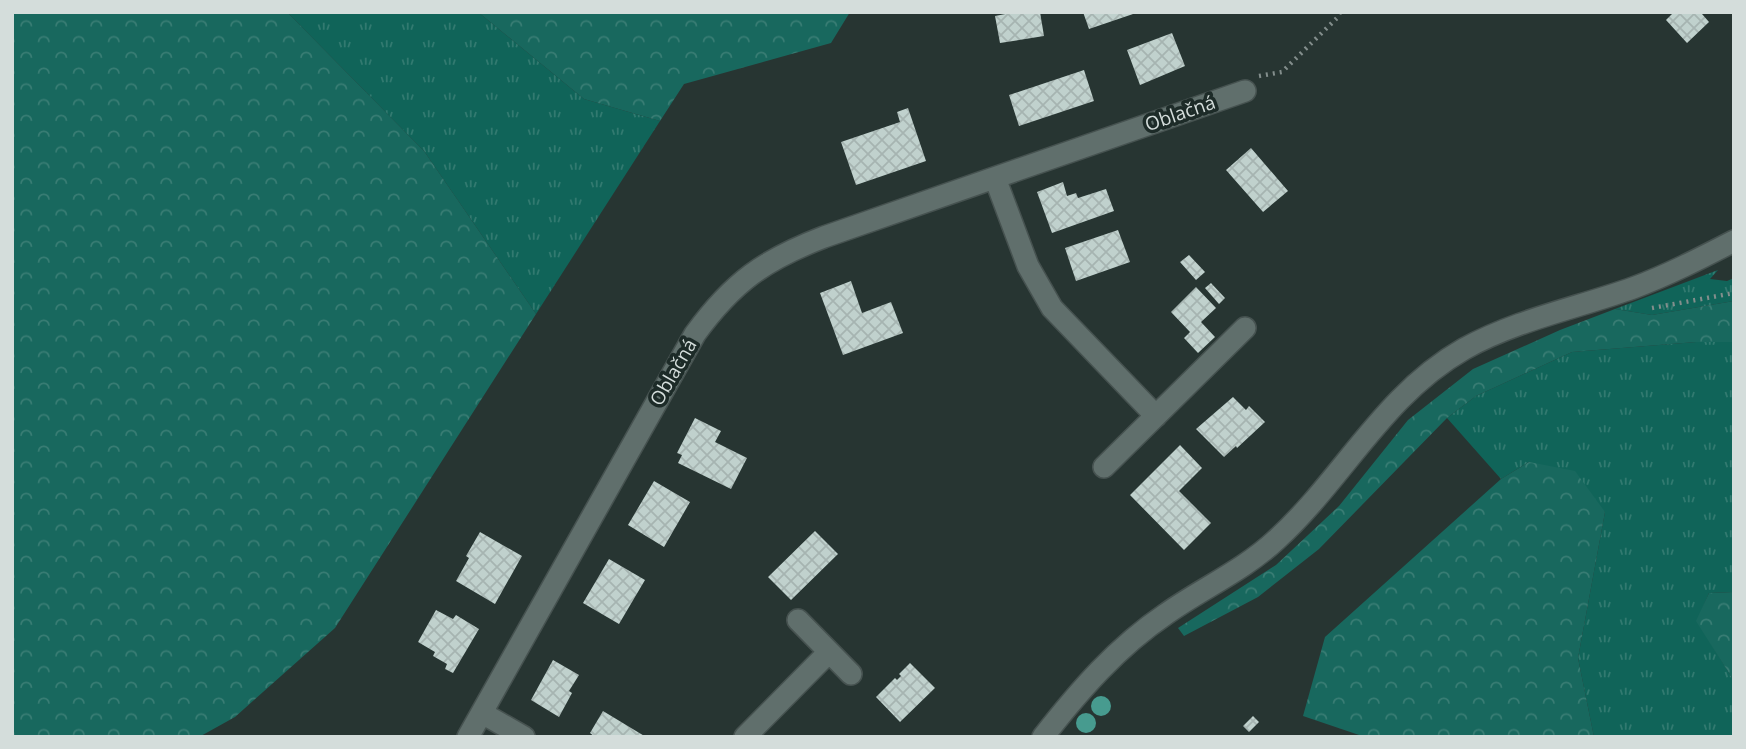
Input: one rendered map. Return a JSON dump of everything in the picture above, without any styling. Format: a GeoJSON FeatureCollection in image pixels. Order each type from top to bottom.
{"type":"FeatureCollection","features":[{"type":"Feature","properties":{"kind":"street","name":"Oblačná"},"geometry":{"type":"LineString","coordinates":[[468,737],[689,344],[715,306],[734,287],[789,250],[995,178],[1248,84]]}},
{"type":"Feature","properties":{"kind":"street"},"geometry":{"type":"LineString","coordinates":[[995,178],[1028,265],[1052,308],[1156,416]]}},
{"type":"Feature","properties":{"kind":"street"},"geometry":{"type":"LineString","coordinates":[[1043,737],[1080,689],[1120,649],[1164,614],[1272,544],[1303,515],[1394,403],[1426,374],[1465,349],[1505,330],[1634,288],[1734,241]]}},
{"type":"Feature","properties":{"kind":"street"},"geometry":{"type":"LineString","coordinates":[[1104,467],[1245,328]]}},
{"type":"Feature","properties":{"kind":"street"},"geometry":{"type":"LineString","coordinates":[[798,620],[851,674]]}},
{"type":"Feature","properties":{"kind":"street"},"geometry":{"type":"LineString","coordinates":[[745,737],[829,652]]}},
{"type":"Feature","properties":{"kind":"street"},"geometry":{"type":"LineString","coordinates":[[482,713],[524,737]]}},
{"type":"Feature","properties":{"kind":"path"},"geometry":{"type":"LineString","coordinates":[[1248,84],[1282,72],[1340,12]]}},
{"type":"Feature","properties":{"kind":"green space"},"geometry":{"type":"Polygon","coordinates":[[[12,12],[287,12],[424,151],[536,314],[335,628],[235,717],[199,737],[12,737],[12,12]]]}},
{"type":"Feature","properties":{"kind":"green space"},"geometry":{"type":"Polygon","coordinates":[[[287,12],[478,12],[584,99],[660,121],[536,314],[424,151],[287,12]]]}},
{"type":"Feature","properties":{"kind":"green space"},"geometry":{"type":"Polygon","coordinates":[[[478,12],[850,12],[831,43],[684,84],[660,121],[584,99],[478,12]]]}},
{"type":"Feature","properties":{"kind":"green space"},"geometry":{"type":"Polygon","coordinates":[[[1718,270],[1710,279],[1727,281],[1734,278],[1734,301],[1652,315],[1615,309],[1718,270]]]}},
{"type":"Feature","properties":{"kind":"green space"},"geometry":{"type":"Polygon","coordinates":[[[1734,301],[1734,342],[1696,342],[1572,352],[1476,396],[1447,418],[1319,549],[1258,597],[1184,636],[1178,628],[1276,565],[1339,506],[1408,420],[1473,369],[1615,309],[1652,315],[1734,301]]]}},
{"type":"Feature","properties":{"kind":"green space"},"geometry":{"type":"Polygon","coordinates":[[[1696,342],[1734,342],[1734,592],[1709,593],[1697,621],[1734,681],[1734,737],[1594,737],[1578,658],[1605,512],[1529,462],[1501,479],[1447,418],[1476,396],[1572,352],[1696,342]]]}},
{"type":"Feature","properties":{"kind":"green space"},"geometry":{"type":"Polygon","coordinates":[[[1529,462],[1575,471],[1605,512],[1578,658],[1594,737],[1365,737],[1303,716],[1325,637],[1501,479],[1529,462]]]}},
{"type":"Feature","properties":{"kind":"green space"},"geometry":{"type":"Polygon","coordinates":[[[1734,592],[1734,681],[1696,621],[1709,593],[1734,592]]]}},
{"type":"Feature","properties":{"kind":"building"},"geometry":{"type":"Polygon","coordinates":[[[1016,12],[1040,12],[1044,36],[1000,43],[995,16],[1016,12]]]}},
{"type":"Feature","properties":{"kind":"building"},"geometry":{"type":"Polygon","coordinates":[[[1083,12],[1136,12],[1136,13],[1089,29],[1083,12]]]}},
{"type":"Feature","properties":{"kind":"building"},"geometry":{"type":"Polygon","coordinates":[[[1674,12],[1704,12],[1702,14],[1709,22],[1687,43],[1666,20],[1674,12]]]}},
{"type":"Feature","properties":{"kind":"building"},"geometry":{"type":"Polygon","coordinates":[[[1172,33],[1185,66],[1140,85],[1127,50],[1172,33]]]}},
{"type":"Feature","properties":{"kind":"building"},"geometry":{"type":"Polygon","coordinates":[[[1084,70],[1094,101],[1019,126],[1009,95],[1084,70]]]}},
{"type":"Feature","properties":{"kind":"building"},"geometry":{"type":"Polygon","coordinates":[[[908,108],[926,161],[856,185],[841,142],[900,122],[897,112],[908,108]]]}},
{"type":"Feature","properties":{"kind":"building"},"geometry":{"type":"Polygon","coordinates":[[[1251,148],[1288,191],[1263,212],[1226,170],[1251,148]]]}},
{"type":"Feature","properties":{"kind":"building"},"geometry":{"type":"Polygon","coordinates":[[[1063,182],[1067,196],[1076,193],[1078,198],[1106,189],[1114,211],[1052,233],[1037,192],[1063,182]]]}},
{"type":"Feature","properties":{"kind":"building"},"geometry":{"type":"Polygon","coordinates":[[[1118,230],[1130,262],[1076,281],[1065,248],[1118,230]]]}},
{"type":"Feature","properties":{"kind":"building"},"geometry":{"type":"Polygon","coordinates":[[[1189,255],[1205,272],[1196,280],[1180,262],[1189,255]]]}},
{"type":"Feature","properties":{"kind":"building"},"geometry":{"type":"Polygon","coordinates":[[[851,281],[862,313],[891,302],[903,333],[843,355],[820,293],[851,281]]]}},
{"type":"Feature","properties":{"kind":"building"},"geometry":{"type":"Polygon","coordinates":[[[1211,283],[1225,298],[1219,304],[1205,288],[1211,283]]]}},
{"type":"Feature","properties":{"kind":"building"},"geometry":{"type":"Polygon","coordinates":[[[1196,287],[1216,308],[1201,322],[1215,337],[1198,353],[1184,338],[1190,332],[1171,312],[1196,287]]]}},
{"type":"Feature","properties":{"kind":"building"},"geometry":{"type":"Polygon","coordinates":[[[1233,397],[1246,410],[1249,406],[1265,422],[1224,457],[1196,429],[1233,397]]]}},
{"type":"Feature","properties":{"kind":"building"},"geometry":{"type":"Polygon","coordinates":[[[695,418],[721,431],[715,442],[747,458],[731,489],[678,463],[682,455],[677,453],[695,418]]]}},
{"type":"Feature","properties":{"kind":"building"},"geometry":{"type":"Polygon","coordinates":[[[1180,445],[1202,468],[1179,491],[1211,523],[1184,550],[1130,495],[1180,445]]]}},
{"type":"Feature","properties":{"kind":"building"},"geometry":{"type":"Polygon","coordinates":[[[654,481],[690,502],[664,547],[628,525],[654,481]]]}},
{"type":"Feature","properties":{"kind":"building"},"geometry":{"type":"Polygon","coordinates":[[[815,531],[838,554],[791,600],[768,577],[815,531]]]}},
{"type":"Feature","properties":{"kind":"building"},"geometry":{"type":"Polygon","coordinates":[[[480,532],[522,556],[495,604],[456,581],[480,532]]]}},
{"type":"Feature","properties":{"kind":"building"},"geometry":{"type":"Polygon","coordinates":[[[609,559],[645,580],[619,624],[583,603],[609,559]]]}},
{"type":"Feature","properties":{"kind":"building"},"geometry":{"type":"Polygon","coordinates":[[[436,610],[453,619],[456,615],[479,629],[453,673],[445,669],[447,664],[433,656],[435,652],[418,642],[436,610]]]}},
{"type":"Feature","properties":{"kind":"building"},"geometry":{"type":"Polygon","coordinates":[[[553,660],[579,675],[569,691],[572,693],[559,717],[531,700],[553,660]]]}},
{"type":"Feature","properties":{"kind":"building"},"geometry":{"type":"Polygon","coordinates":[[[910,663],[935,688],[900,722],[876,697],[895,678],[897,680],[901,676],[899,674],[910,663]]]}},
{"type":"Feature","properties":{"kind":"building"},"geometry":{"type":"Polygon","coordinates":[[[603,711],[646,737],[595,737],[590,733],[603,711]]]}},
{"type":"Feature","properties":{"kind":"building"},"geometry":{"type":"Polygon","coordinates":[[[1253,716],[1259,722],[1249,732],[1243,726],[1253,716]]]}}]}
